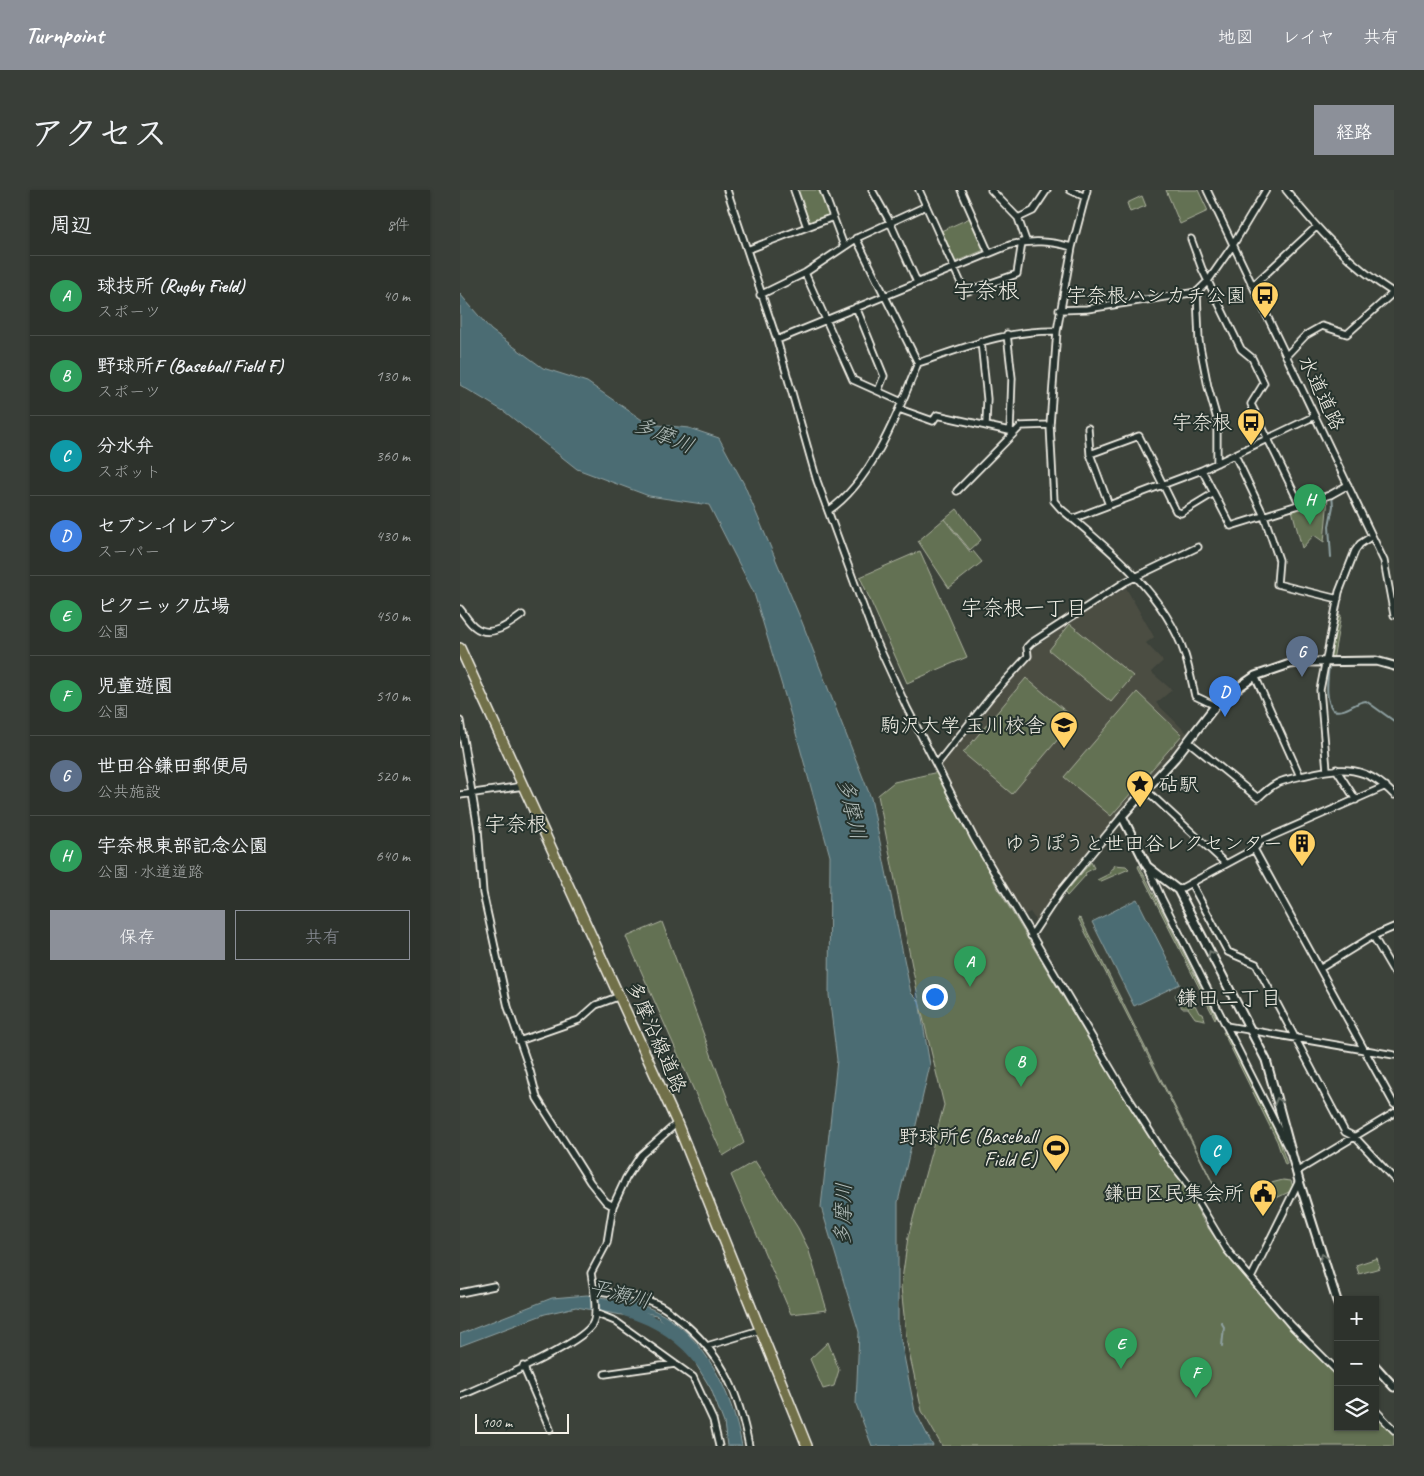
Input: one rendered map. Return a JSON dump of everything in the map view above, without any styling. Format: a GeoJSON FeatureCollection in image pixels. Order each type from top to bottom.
{"type":"FeatureCollection","features":[{"type":"Feature","properties":{"kind":"main road","name":"多摩沿線道路"},"geometry":{"type":"LineString","coordinates":[[460,648],[677,1124],[807,1446]]}},
{"type":"Feature","properties":{"kind":"street"},"geometry":{"type":"LineString","coordinates":[[794,190],[807,227]]}},
{"type":"Feature","properties":{"kind":"street"},"geometry":{"type":"LineString","coordinates":[[824,190],[844,246]]}},
{"type":"Feature","properties":{"kind":"street"},"geometry":{"type":"LineString","coordinates":[[872,190],[890,222],[917,282]]}},
{"type":"Feature","properties":{"kind":"street"},"geometry":{"type":"LineString","coordinates":[[919,190],[966,292],[1017,274],[1024,242],[1018,218],[991,190]]}},
{"type":"Feature","properties":{"kind":"street"},"geometry":{"type":"LineString","coordinates":[[961,190],[989,253]]}},
{"type":"Feature","properties":{"kind":"street"},"geometry":{"type":"LineString","coordinates":[[1018,218],[1032,211],[1047,190]]}},
{"type":"Feature","properties":{"kind":"street"},"geometry":{"type":"LineString","coordinates":[[1070,190],[1085,197]]}},
{"type":"Feature","properties":{"kind":"street"},"geometry":{"type":"LineString","coordinates":[[1087,190],[1072,247],[1059,310],[1050,425],[1054,501],[1056,505],[1136,577],[1174,630],[1184,653],[1195,696],[1216,706]]}},
{"type":"Feature","properties":{"kind":"street","name":"水道道路"},"geometry":{"type":"LineString","coordinates":[[1207,190],[1384,561],[1394,615]]}},
{"type":"Feature","properties":{"kind":"street"},"geometry":{"type":"LineString","coordinates":[[1059,310],[1088,309],[1197,292],[1208,281],[1233,245],[1266,190]]}},
{"type":"Feature","properties":{"kind":"street"},"geometry":{"type":"LineString","coordinates":[[1286,190],[1316,227],[1359,268],[1394,293],[1347,334],[1322,326],[1306,335],[1286,356]]}},
{"type":"Feature","properties":{"kind":"street"},"geometry":{"type":"LineString","coordinates":[[729,191],[760,295],[777,340],[817,481],[874,636],[974,838],[1031,936],[1163,1152],[1185,1180],[1228,1250],[1292,1324],[1334,1368]]}},
{"type":"Feature","properties":{"kind":"street"},"geometry":{"type":"LineString","coordinates":[[760,295],[805,273],[856,238],[926,206]]}},
{"type":"Feature","properties":{"kind":"street"},"geometry":{"type":"LineString","coordinates":[[747,250],[833,217]]}},
{"type":"Feature","properties":{"kind":"street"},"geometry":{"type":"LineString","coordinates":[[1251,284],[1257,282],[1316,227]]}},
{"type":"Feature","properties":{"kind":"street"},"geometry":{"type":"LineString","coordinates":[[828,511],[844,498],[871,462],[899,410],[918,363],[886,295],[856,238]]}},
{"type":"Feature","properties":{"kind":"street"},"geometry":{"type":"LineString","coordinates":[[1191,239],[1208,281],[1241,349],[1252,358],[1264,382],[1251,404],[1300,505]]}},
{"type":"Feature","properties":{"kind":"street"},"geometry":{"type":"LineString","coordinates":[[777,340],[989,253],[1024,242],[1049,241],[1072,247]]}},
{"type":"Feature","properties":{"kind":"street"},"geometry":{"type":"LineString","coordinates":[[805,273],[852,380],[902,402]]}},
{"type":"Feature","properties":{"kind":"street"},"geometry":{"type":"LineString","coordinates":[[1197,292],[1199,341],[1209,394],[1217,420],[1217,463]]}},
{"type":"Feature","properties":{"kind":"street"},"geometry":{"type":"LineString","coordinates":[[856,308],[884,376],[878,392]]}},
{"type":"Feature","properties":{"kind":"street"},"geometry":{"type":"LineString","coordinates":[[918,363],[1007,334],[1057,331]]}},
{"type":"Feature","properties":{"kind":"street"},"geometry":{"type":"LineString","coordinates":[[1007,334],[1012,378],[1012,432]]}},
{"type":"Feature","properties":{"kind":"street"},"geometry":{"type":"LineString","coordinates":[[981,341],[987,399],[986,426]]}},
{"type":"Feature","properties":{"kind":"street"},"geometry":{"type":"LineString","coordinates":[[899,410],[933,421],[937,414],[1012,432]]}},
{"type":"Feature","properties":{"kind":"street"},"geometry":{"type":"LineString","coordinates":[[1072,519],[1202,470],[1315,416]]}},
{"type":"Feature","properties":{"kind":"street"},"geometry":{"type":"LineString","coordinates":[[957,491],[1012,432],[1021,426],[1050,425]]}},
{"type":"Feature","properties":{"kind":"street"},"geometry":{"type":"LineString","coordinates":[[1088,428],[1090,454],[1109,506]]}},
{"type":"Feature","properties":{"kind":"street"},"geometry":{"type":"LineString","coordinates":[[1090,454],[1139,436],[1176,511],[1181,513],[1214,493]]}},
{"type":"Feature","properties":{"kind":"street"},"geometry":{"type":"LineString","coordinates":[[1234,455],[1264,516],[1279,560],[1277,584],[1338,599]]}},
{"type":"Feature","properties":{"kind":"street"},"geometry":{"type":"LineString","coordinates":[[1202,470],[1231,526],[1330,495],[1348,485]]}},
{"type":"Feature","properties":{"kind":"street"},"geometry":{"type":"LineString","coordinates":[[1327,770],[1320,690],[1343,579],[1355,551],[1360,544],[1372,536]]}},
{"type":"Feature","properties":{"kind":"street"},"geometry":{"type":"LineString","coordinates":[[937,764],[992,694],[1028,656],[1027,647],[1031,643],[1083,607],[1136,577],[1198,547]]}},
{"type":"Feature","properties":{"kind":"street"},"geometry":{"type":"LineString","coordinates":[[460,609],[476,629],[482,630],[506,627],[522,615]]}},
{"type":"Feature","properties":{"kind":"street"},"geometry":{"type":"LineString","coordinates":[[1031,936],[1060,892],[1122,816],[1189,742],[1219,702],[1255,676],[1290,664],[1376,661],[1394,666]]}},
{"type":"Feature","properties":{"kind":"street"},"geometry":{"type":"LineString","coordinates":[[1255,676],[1300,776]]}},
{"type":"Feature","properties":{"kind":"street"},"geometry":{"type":"LineString","coordinates":[[460,721],[490,929],[507,1005],[540,1104],[577,1158],[590,1182],[606,1202],[612,1206]]}},
{"type":"Feature","properties":{"kind":"street"},"geometry":{"type":"LineString","coordinates":[[1189,742],[1258,798],[1275,782],[1336,769],[1354,770],[1378,780],[1394,795]]}},
{"type":"Feature","properties":{"kind":"street"},"geometry":{"type":"LineString","coordinates":[[1336,769],[1356,800]]}},
{"type":"Feature","properties":{"kind":"street"},"geometry":{"type":"LineString","coordinates":[[460,795],[524,786]]}},
{"type":"Feature","properties":{"kind":"street"},"geometry":{"type":"LineString","coordinates":[[1178,890],[1254,849],[1261,841],[1386,786]]}},
{"type":"Feature","properties":{"kind":"street"},"geometry":{"type":"LineString","coordinates":[[1146,790],[1226,864]]}},
{"type":"Feature","properties":{"kind":"street"},"geometry":{"type":"LineString","coordinates":[[1122,816],[1162,899],[1293,1156]]}},
{"type":"Feature","properties":{"kind":"street"},"geometry":{"type":"LineString","coordinates":[[1254,849],[1394,1104]]}},
{"type":"Feature","properties":{"kind":"street"},"geometry":{"type":"LineString","coordinates":[[1147,866],[1178,890],[1266,1060],[1296,1172],[1335,1296]]}},
{"type":"Feature","properties":{"kind":"street"},"geometry":{"type":"LineString","coordinates":[[1192,883],[1228,952],[1256,964],[1344,1132],[1355,1137],[1394,1179]]}},
{"type":"Feature","properties":{"kind":"street"},"geometry":{"type":"LineString","coordinates":[[1321,968],[1374,936],[1394,927]]}},
{"type":"Feature","properties":{"kind":"street"},"geometry":{"type":"LineString","coordinates":[[1374,936],[1394,972]]}},
{"type":"Feature","properties":{"kind":"street"},"geometry":{"type":"LineString","coordinates":[[519,1041],[579,1020],[596,1005],[620,996]]}},
{"type":"Feature","properties":{"kind":"street"},"geometry":{"type":"LineString","coordinates":[[1226,1026],[1394,1055]]}},
{"type":"Feature","properties":{"kind":"street"},"geometry":{"type":"LineString","coordinates":[[1296,1172],[1394,1113]]}},
{"type":"Feature","properties":{"kind":"street"},"geometry":{"type":"LineString","coordinates":[[460,1396],[576,1339],[592,1325],[594,1292],[591,1273],[608,1242],[612,1206],[641,1155],[677,1124]]}},
{"type":"Feature","properties":{"kind":"street"},"geometry":{"type":"LineString","coordinates":[[1251,1278],[1299,1181]]}},
{"type":"Feature","properties":{"kind":"street"},"geometry":{"type":"LineString","coordinates":[[460,1293],[494,1286]]}},
{"type":"Feature","properties":{"kind":"street"},"geometry":{"type":"LineString","coordinates":[[594,1292],[632,1296],[657,1304],[675,1316],[707,1346],[721,1364],[738,1401],[749,1446]]}},
{"type":"Feature","properties":{"kind":"street"},"geometry":{"type":"LineString","coordinates":[[594,1312],[615,1321],[693,1377],[706,1399],[719,1446]]}},
{"type":"Feature","properties":{"kind":"street"},"geometry":{"type":"LineString","coordinates":[[707,1346],[760,1330]]}},
{"type":"Feature","properties":{"kind":"street"},"geometry":{"type":"LineString","coordinates":[[605,1374],[675,1364]]}},
{"type":"Feature","properties":{"kind":"street"},"geometry":{"type":"LineString","coordinates":[[523,1366],[550,1429]]}},
{"type":"Feature","properties":{"kind":"street"},"geometry":{"type":"LineString","coordinates":[[1379,1370],[1394,1387]]}},
{"type":"Feature","properties":{"kind":"street"},"geometry":{"type":"LineString","coordinates":[[1379,1414],[1394,1430]]}},
{"type":"Feature","properties":{"kind":"shaded area","name":"駒沢大学 玉川校舎"},"geometry":{"type":"Polygon","coordinates":[[[1126,588],[1154,637],[1146,643],[1163,661],[1151,672],[1172,690],[1156,703],[1187,733],[1060,886],[1037,922],[1030,912],[1023,916],[979,839],[941,764],[995,697],[1032,657],[1032,649],[1088,610],[1126,588]]]}},
{"type":"Feature","properties":{"kind":"green space"},"geometry":{"type":"Polygon","coordinates":[[[796,190],[821,190],[829,213],[828,217],[811,223],[808,221],[796,190]]]}},
{"type":"Feature","properties":{"kind":"green space"},"geometry":{"type":"Polygon","coordinates":[[[1166,190],[1198,190],[1208,211],[1180,224],[1166,190]]]}},
{"type":"Feature","properties":{"kind":"green space"},"geometry":{"type":"Polygon","coordinates":[[[1142,196],[1146,206],[1130,212],[1127,203],[1142,196]]]}},
{"type":"Feature","properties":{"kind":"green space"},"geometry":{"type":"Polygon","coordinates":[[[970,218],[984,250],[955,262],[941,231],[970,218]]]}},
{"type":"Feature","properties":{"kind":"green space"},"geometry":{"type":"Polygon","coordinates":[[[1328,498],[1324,542],[1314,535],[1302,548],[1292,510],[1328,498]]]}},
{"type":"Feature","properties":{"kind":"green space"},"geometry":{"type":"Polygon","coordinates":[[[957,509],[981,540],[970,550],[945,519],[957,509]]]}},
{"type":"Feature","properties":{"kind":"green space"},"geometry":{"type":"Polygon","coordinates":[[[944,519],[971,553],[973,551],[982,562],[949,588],[918,541],[944,519]]]}},
{"type":"Feature","properties":{"kind":"green space"},"geometry":{"type":"Polygon","coordinates":[[[920,551],[967,657],[907,683],[860,577],[920,551]]]}},
{"type":"Feature","properties":{"kind":"green space"},"geometry":{"type":"Polygon","coordinates":[[[1335,614],[1341,615],[1333,660],[1326,660],[1335,614]]]}},
{"type":"Feature","properties":{"kind":"green space"},"geometry":{"type":"Polygon","coordinates":[[[1070,624],[1133,676],[1111,702],[1049,650],[1070,624]]]}},
{"type":"Feature","properties":{"kind":"green space"},"geometry":{"type":"Polygon","coordinates":[[[1026,678],[1075,719],[1012,794],[963,753],[1026,678]]]}},
{"type":"Feature","properties":{"kind":"green space"},"geometry":{"type":"Polygon","coordinates":[[[1137,692],[1182,735],[1111,816],[1064,777],[1137,692]]]}},
{"type":"Feature","properties":{"kind":"green space"},"geometry":{"type":"Polygon","coordinates":[[[938,772],[997,887],[1122,1095],[1154,1145],[1187,1190],[1204,1222],[1227,1255],[1267,1303],[1334,1372],[1334,1431],[1379,1431],[1379,1419],[1394,1436],[1394,1446],[942,1446],[922,1411],[907,1343],[901,1287],[908,1237],[944,1105],[919,1001],[878,795],[894,782],[938,772]]]}},
{"type":"Feature","properties":{"kind":"green space"},"geometry":{"type":"Polygon","coordinates":[[[1091,862],[1094,868],[1085,873],[1086,875],[1067,896],[1065,893],[1091,862]]]}},
{"type":"Feature","properties":{"kind":"green space"},"geometry":{"type":"Polygon","coordinates":[[[1114,865],[1126,866],[1129,869],[1099,882],[1097,880],[1111,873],[1110,870],[1114,868],[1114,865]]]}},
{"type":"Feature","properties":{"kind":"green space"},"geometry":{"type":"Polygon","coordinates":[[[1139,865],[1216,1017],[1215,1019],[1138,867],[1139,865]]]}},
{"type":"Feature","properties":{"kind":"green space"},"geometry":{"type":"Polygon","coordinates":[[[1078,918],[1081,919],[1222,1201],[1221,1200],[1078,918]]]}},
{"type":"Feature","properties":{"kind":"green space"},"geometry":{"type":"Polygon","coordinates":[[[662,922],[744,1143],[723,1156],[626,937],[662,922]]]}},
{"type":"Feature","properties":{"kind":"green space"},"geometry":{"type":"Polygon","coordinates":[[[1189,988],[1189,991],[1184,995],[1191,1007],[1195,1005],[1199,1013],[1203,1014],[1205,1020],[1195,1018],[1188,1008],[1182,1008],[1175,995],[1189,988]]]}},
{"type":"Feature","properties":{"kind":"green space"},"geometry":{"type":"Polygon","coordinates":[[[1223,1032],[1225,1032],[1279,1139],[1287,1164],[1285,1165],[1277,1141],[1223,1032]]]}},
{"type":"Feature","properties":{"kind":"green space"},"geometry":{"type":"Polygon","coordinates":[[[755,1161],[798,1228],[808,1248],[827,1310],[791,1314],[731,1175],[755,1161]]]}},
{"type":"Feature","properties":{"kind":"green space"},"geometry":{"type":"Polygon","coordinates":[[[1283,1180],[1291,1181],[1293,1187],[1291,1191],[1266,1203],[1276,1197],[1275,1191],[1271,1191],[1271,1183],[1283,1180]]]}},
{"type":"Feature","properties":{"kind":"green space"},"geometry":{"type":"Polygon","coordinates":[[[1377,1258],[1380,1268],[1359,1274],[1356,1265],[1377,1258]]]}},
{"type":"Feature","properties":{"kind":"green space"},"geometry":{"type":"Polygon","coordinates":[[[828,1342],[839,1370],[834,1386],[823,1389],[810,1359],[828,1342]]]}},
{"type":"Feature","properties":{"kind":"water","name":"多摩川"},"geometry":{"type":"Polygon","coordinates":[[[460,294],[491,330],[543,368],[587,382],[648,424],[689,428],[719,438],[744,484],[802,622],[871,798],[911,993],[919,1001],[930,1065],[898,1202],[898,1326],[915,1411],[933,1446],[872,1446],[856,1404],[859,1332],[821,1207],[837,1060],[829,995],[830,856],[792,719],[754,593],[709,505],[649,496],[577,469],[505,412],[460,385],[460,294]]]}},
{"type":"Feature","properties":{"kind":"water"},"geometry":{"type":"Polygon","coordinates":[[[1137,899],[1180,984],[1134,1006],[1092,922],[1137,899]]]}},
{"type":"Feature","properties":{"kind":"water"},"geometry":{"type":"Polygon","coordinates":[[[587,1295],[630,1302],[654,1310],[688,1334],[702,1350],[723,1386],[731,1406],[742,1446],[727,1446],[724,1423],[711,1389],[697,1366],[691,1348],[656,1315],[646,1313],[633,1317],[576,1307],[545,1314],[460,1346],[460,1334],[552,1298],[587,1295]]]}},
{"type":"Feature","properties":{"kind":"waterway"},"geometry":{"type":"LineString","coordinates":[[1331,557],[1329,526],[1333,506],[1332,495]]}},
{"type":"Feature","properties":{"kind":"waterway"},"geometry":{"type":"LineString","coordinates":[[1329,664],[1328,700],[1333,710],[1346,709],[1366,701],[1394,721]]}},
{"type":"Feature","properties":{"kind":"waterway","name":"平瀬川"},"geometry":{"type":"LineString","coordinates":[[626,1311],[648,1319],[678,1337],[702,1363]]}},
{"type":"Feature","properties":{"kind":"waterway"},"geometry":{"type":"LineString","coordinates":[[1221,1322],[1224,1327],[1222,1346]]}},
{"type":"Feature","properties":{"kind":"place","name":"宇奈根ハンカチ公園"},"geometry":{"type":"Point","coordinates":[1265,319]}},
{"type":"Feature","properties":{"kind":"place","name":"宇奈根"},"geometry":{"type":"Point","coordinates":[1251,446]}},
{"type":"Feature","properties":{"kind":"place","name":"宇奈根東部記念公園"},"geometry":{"type":"Point","coordinates":[1310,525]}},
{"type":"Feature","properties":{"kind":"place","name":"世田谷鎌田郵便局"},"geometry":{"type":"Point","coordinates":[1302,677]}},
{"type":"Feature","properties":{"kind":"place","name":"セブン-イレブン"},"geometry":{"type":"Point","coordinates":[1225,717]}},
{"type":"Feature","properties":{"kind":"place","name":"駒沢大学 玉川校舎"},"geometry":{"type":"Point","coordinates":[1064,749]}},
{"type":"Feature","properties":{"kind":"place","name":"砧駅"},"geometry":{"type":"Point","coordinates":[1140,808]}},
{"type":"Feature","properties":{"kind":"place","name":"ゆうぽうと世田谷レクセンター"},"geometry":{"type":"Point","coordinates":[1302,867]}},
{"type":"Feature","properties":{"kind":"place","name":"球技所 (Rugby Field)"},"geometry":{"type":"Point","coordinates":[970,987]}},
{"type":"Feature","properties":{"kind":"place","name":"野球所F (Baseball Field F)"},"geometry":{"type":"Point","coordinates":[1021,1087]}},
{"type":"Feature","properties":{"kind":"place","name":"野球所E (Baseball Field E)"},"geometry":{"type":"Point","coordinates":[1056,1172]}},
{"type":"Feature","properties":{"kind":"place","name":"分水弁"},"geometry":{"type":"Point","coordinates":[1216,1176]}},
{"type":"Feature","properties":{"kind":"place","name":"鎌田区民集会所"},"geometry":{"type":"Point","coordinates":[1263,1217]}},
{"type":"Feature","properties":{"kind":"place","name":"ピクニック広場"},"geometry":{"type":"Point","coordinates":[1121,1369]}},
{"type":"Feature","properties":{"kind":"place","name":"児童遊園"},"geometry":{"type":"Point","coordinates":[1196,1398]}},
{"type":"Feature","properties":{"kind":"district","name":"宇奈根"},"geometry":{"type":"Point","coordinates":[986,290]}},
{"type":"Feature","properties":{"kind":"district","name":"宇奈根一丁目"},"geometry":{"type":"Point","coordinates":[1024,608]}},
{"type":"Feature","properties":{"kind":"district","name":"宇奈根"},"geometry":{"type":"Point","coordinates":[516,824]}},
{"type":"Feature","properties":{"kind":"district","name":"鎌田二丁目"},"geometry":{"type":"Point","coordinates":[1229,998]}}]}
